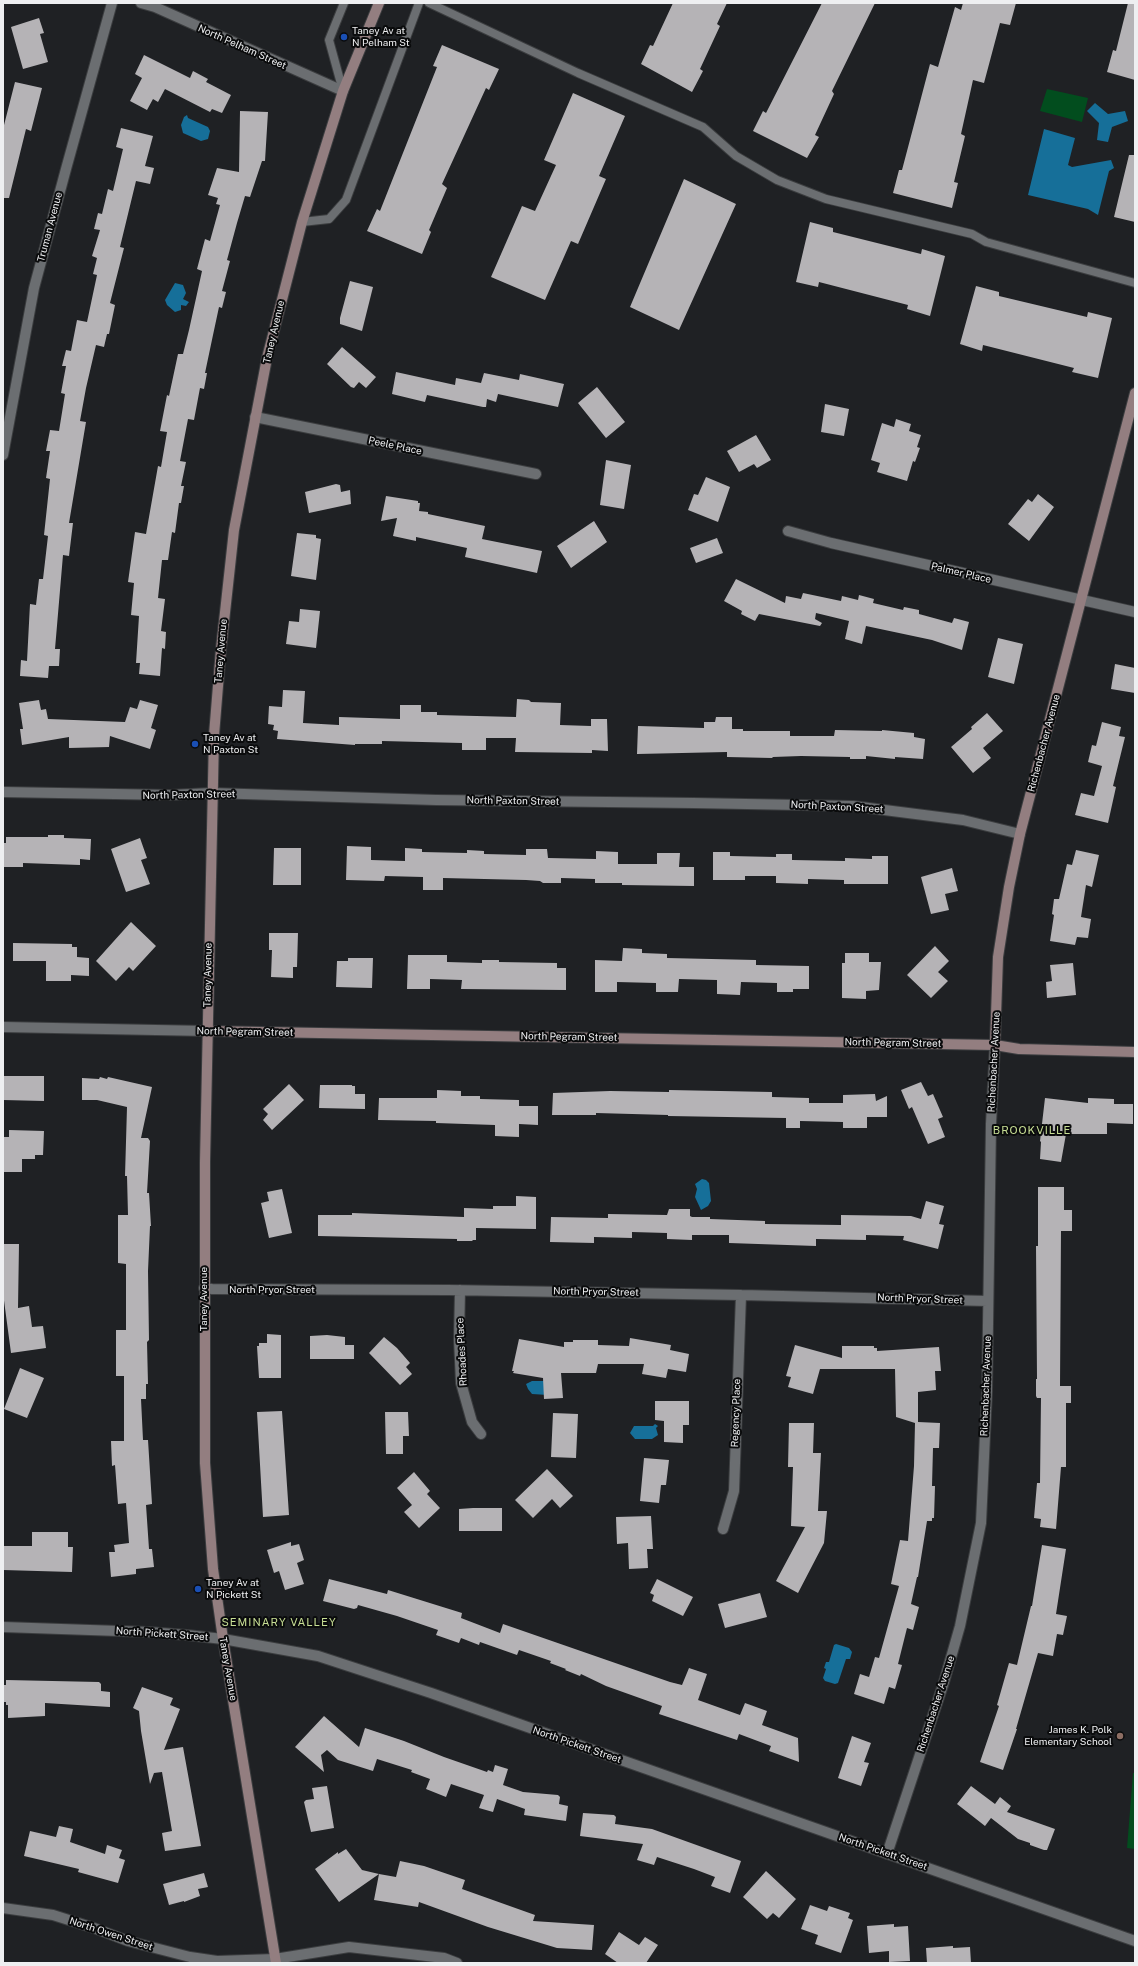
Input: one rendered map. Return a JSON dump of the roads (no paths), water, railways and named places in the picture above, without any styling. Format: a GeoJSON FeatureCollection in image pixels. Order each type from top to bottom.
{"type":"FeatureCollection","features":[{"type":"Feature","properties":{"kind":"street","name":"Truman Avenue"},"geometry":{"type":"LineString","coordinates":[[3,455],[34,288],[112,3]]}},
{"type":"Feature","properties":{"kind":"street","name":"North Pelham Street"},"geometry":{"type":"LineString","coordinates":[[141,3],[343,91]]}},
{"type":"Feature","properties":{"kind":"street","name":"Taney Avenue"},"geometry":{"type":"LineString","coordinates":[[276,1961],[262,1868],[250,1807],[223,1639],[213,1569],[205,1463],[204,1288],[212,793],[221,649],[234,530],[255,417],[284,287],[302,222],[343,91],[379,3]]}},
{"type":"Feature","properties":{"kind":"street","name":"Richenbacher Avenue"},"geometry":{"type":"LineString","coordinates":[[887,1854],[944,1682],[958,1632],[981,1523],[987,1392],[992,1087],[998,957],[1009,887],[1020,834],[1082,601],[1135,393]]}},
{"type":"Feature","properties":{"kind":"street","name":"Peele Place"},"geometry":{"type":"LineString","coordinates":[[255,417],[536,474]]}},
{"type":"Feature","properties":{"kind":"street","name":"Palmer Place"},"geometry":{"type":"LineString","coordinates":[[788,531],[831,543],[1135,612]]}},
{"type":"Feature","properties":{"kind":"street","name":"North Paxton Street"},"geometry":{"type":"LineString","coordinates":[[3,792],[170,796],[212,793],[436,800],[853,806],[963,820],[1020,834]]}},
{"type":"Feature","properties":{"kind":"street","name":"North Pegram Street"},"geometry":{"type":"LineString","coordinates":[[3,1027],[995,1045],[1019,1049],[1135,1052]]}},
{"type":"Feature","properties":{"kind":"street","name":"North Pryor Street"},"geometry":{"type":"LineString","coordinates":[[204,1288],[212,1290],[460,1290],[988,1301]]}},
{"type":"Feature","properties":{"kind":"street","name":"Rhoades Place"},"geometry":{"type":"LineString","coordinates":[[460,1290],[459,1339],[461,1383],[472,1422],[481,1434]]}},
{"type":"Feature","properties":{"kind":"street","name":"Regency Place"},"geometry":{"type":"LineString","coordinates":[[723,1529],[734,1491],[741,1295]]}},
{"type":"Feature","properties":{"kind":"street","name":"North Pickett Street"},"geometry":{"type":"LineString","coordinates":[[3,1627],[148,1632],[223,1639],[326,1659],[431,1693],[1135,1940]]}},
{"type":"Feature","properties":{"kind":"street","name":"North Owen Street"},"geometry":{"type":"LineString","coordinates":[[3,1908],[53,1915],[128,1941],[190,1957],[217,1961],[276,1961],[349,1947],[444,1958],[457,1963]]}},
{"type":"Feature","properties":{"kind":"lane"},"geometry":{"type":"LineString","coordinates":[[343,91],[329,40],[344,3]]}},
{"type":"Feature","properties":{"kind":"lane"},"geometry":{"type":"LineString","coordinates":[[302,222],[329,219],[346,200],[419,3]]}},
{"type":"Feature","properties":{"kind":"lane"},"geometry":{"type":"LineString","coordinates":[[429,3],[578,73],[703,127],[736,156],[776,180],[819,197],[972,234],[986,242],[1135,283]]}},
{"type":"Feature","properties":{"kind":"water"},"geometry":{"type":"Polygon","coordinates":[[[1095,103],[1108,114],[1125,111],[1128,121],[1112,127],[1108,142],[1097,140],[1099,123],[1087,111],[1095,103]]]}},
{"type":"Feature","properties":{"kind":"water"},"geometry":{"type":"Polygon","coordinates":[[[187,115],[188,118],[208,127],[210,131],[208,139],[201,141],[183,133],[181,125],[184,117],[187,115]]]}},
{"type":"Feature","properties":{"kind":"water"},"geometry":{"type":"Polygon","coordinates":[[[1044,129],[1075,138],[1068,165],[1072,167],[1111,160],[1114,168],[1109,171],[1098,215],[1088,209],[1028,195],[1044,129]]]}},
{"type":"Feature","properties":{"kind":"water"},"geometry":{"type":"Polygon","coordinates":[[[175,283],[183,285],[186,293],[183,299],[189,302],[186,306],[181,305],[181,310],[175,312],[167,305],[165,300],[175,283]]]}},
{"type":"Feature","properties":{"kind":"water"},"geometry":{"type":"Polygon","coordinates":[[[702,1179],[709,1183],[711,1201],[708,1206],[701,1210],[695,1197],[697,1189],[695,1184],[702,1179]]]}},
{"type":"Feature","properties":{"kind":"water"},"geometry":{"type":"Polygon","coordinates":[[[532,1381],[547,1381],[548,1395],[532,1394],[526,1384],[532,1381]]]}},
{"type":"Feature","properties":{"kind":"water"},"geometry":{"type":"Polygon","coordinates":[[[655,1424],[658,1426],[656,1428],[658,1435],[652,1439],[635,1439],[630,1433],[634,1426],[653,1426],[655,1424]]]}},
{"type":"Feature","properties":{"kind":"water"},"geometry":{"type":"Polygon","coordinates":[[[836,1644],[849,1648],[852,1652],[850,1659],[846,1659],[838,1683],[835,1684],[825,1681],[823,1678],[826,1669],[824,1668],[826,1662],[829,1662],[834,1645],[836,1644]]]}},
{"type":"Feature","properties":{"kind":"place","name":"Taney Av at N Pelham St"},"geometry":{"type":"Point","coordinates":[344,37]}},
{"type":"Feature","properties":{"kind":"place","name":"Taney Av at N Paxton St"},"geometry":{"type":"Point","coordinates":[195,744]}},
{"type":"Feature","properties":{"kind":"place","name":"Taney Av at N Pickett St"},"geometry":{"type":"Point","coordinates":[198,1589]}},
{"type":"Feature","properties":{"kind":"place","name":"James K. Polk Elementary School"},"geometry":{"type":"Point","coordinates":[1120,1736]}},
{"type":"Feature","properties":{"kind":"district","name":"BROOKVILLE"},"geometry":{"type":"Point","coordinates":[1032,1131]}},
{"type":"Feature","properties":{"kind":"district","name":"SEMINARY VALLEY"},"geometry":{"type":"Point","coordinates":[279,1623]}}]}
